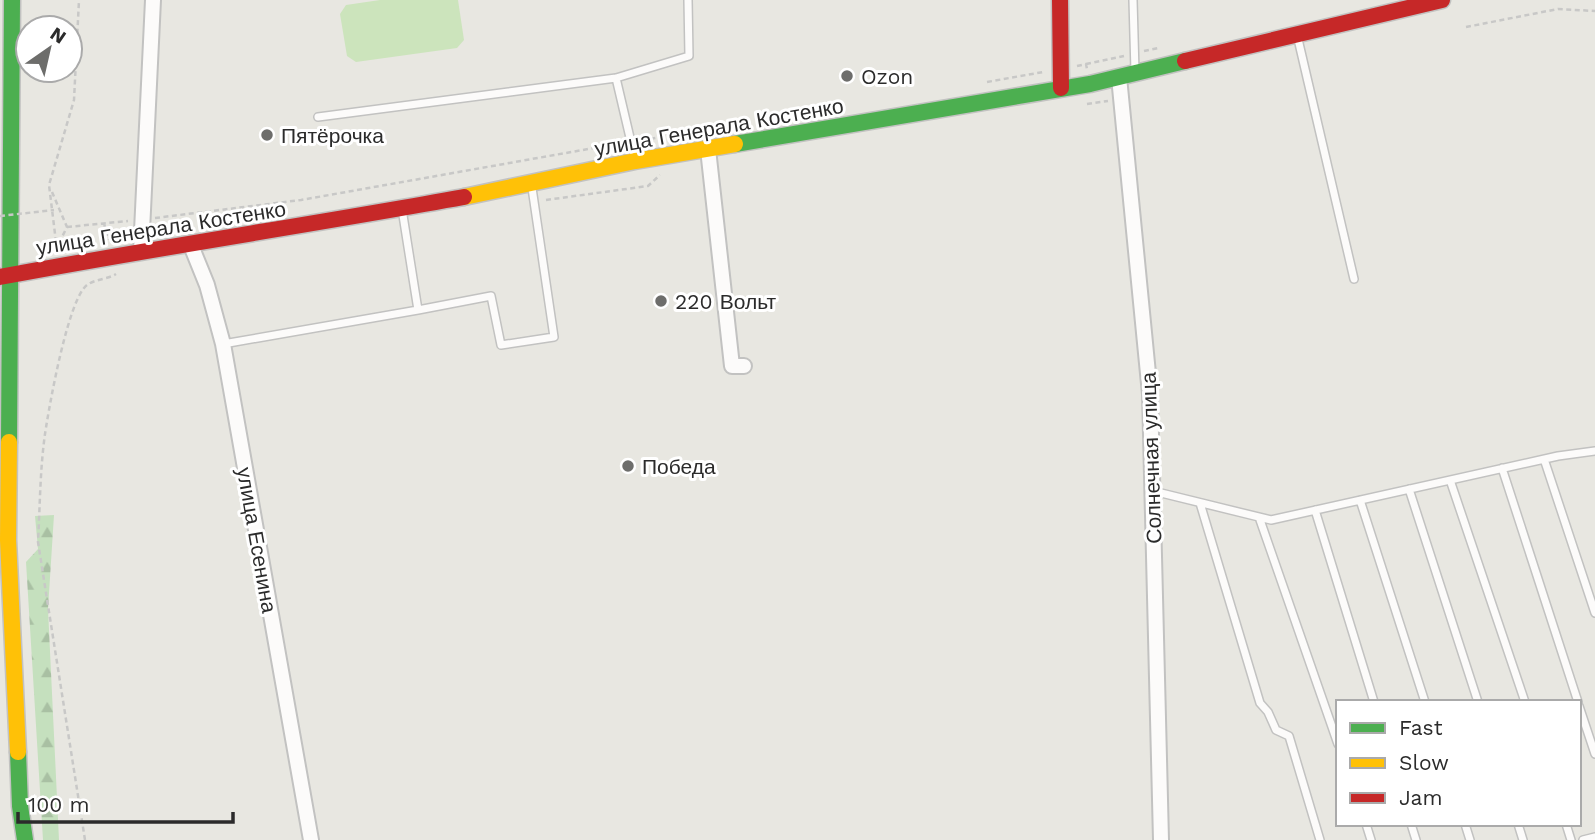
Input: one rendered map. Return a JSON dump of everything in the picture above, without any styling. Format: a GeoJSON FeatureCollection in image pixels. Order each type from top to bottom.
{"type":"FeatureCollection","features":[{"type":"Feature","properties":{"kind":"main road"},"geometry":{"type":"LineString","coordinates":[[12,0],[4,275],[8,540],[20,806],[25,840]]}},
{"type":"Feature","properties":{"kind":"main road"},"geometry":{"type":"LineString","coordinates":[[1060,0],[1060,88]]}},
{"type":"Feature","properties":{"kind":"main road","name":"улица Генерала Костенко"},"geometry":{"type":"LineString","coordinates":[[4,275],[401,208],[635,162],[1119,77],[1434,1]]}},
{"type":"Feature","properties":{"kind":"street"},"geometry":{"type":"LineString","coordinates":[[141,252],[153,0]]}},
{"type":"Feature","properties":{"kind":"street","name":"Солнечная улица"},"geometry":{"type":"LineString","coordinates":[[1119,77],[1150,394],[1161,840]]}},
{"type":"Feature","properties":{"kind":"street"},"geometry":{"type":"LineString","coordinates":[[708,149],[732,366],[744,366]]}},
{"type":"Feature","properties":{"kind":"street","name":"улица Есенина"},"geometry":{"type":"LineString","coordinates":[[190,243],[207,285],[223,344],[312,840]]}},
{"type":"Feature","properties":{"kind":"lane"},"geometry":{"type":"LineString","coordinates":[[318,117],[616,78],[689,56],[688,0]]}},
{"type":"Feature","properties":{"kind":"lane"},"geometry":{"type":"LineString","coordinates":[[1133,0],[1135,73]]}},
{"type":"Feature","properties":{"kind":"lane"},"geometry":{"type":"LineString","coordinates":[[1297,34],[1354,279]]}},
{"type":"Feature","properties":{"kind":"lane"},"geometry":{"type":"LineString","coordinates":[[616,78],[635,162]]}},
{"type":"Feature","properties":{"kind":"lane"},"geometry":{"type":"LineString","coordinates":[[223,344],[491,296],[500,345],[554,337],[531,184]]}},
{"type":"Feature","properties":{"kind":"lane"},"geometry":{"type":"LineString","coordinates":[[401,208],[418,310]]}},
{"type":"Feature","properties":{"kind":"lane"},"geometry":{"type":"LineString","coordinates":[[1153,491],[1271,520],[1544,459],[1595,451]]}},
{"type":"Feature","properties":{"kind":"lane"},"geometry":{"type":"LineString","coordinates":[[1544,459],[1595,613]]}},
{"type":"Feature","properties":{"kind":"lane"},"geometry":{"type":"LineString","coordinates":[[1502,468],[1578,700]]}},
{"type":"Feature","properties":{"kind":"lane"},"geometry":{"type":"LineString","coordinates":[[1450,480],[1524,700]]}},
{"type":"Feature","properties":{"kind":"lane"},"geometry":{"type":"LineString","coordinates":[[1409,489],[1477,700]]}},
{"type":"Feature","properties":{"kind":"lane"},"geometry":{"type":"LineString","coordinates":[[1360,500],[1424,700]]}},
{"type":"Feature","properties":{"kind":"lane"},"geometry":{"type":"LineString","coordinates":[[1200,503],[1261,703],[1276,730],[1289,736],[1320,840]]}},
{"type":"Feature","properties":{"kind":"lane"},"geometry":{"type":"LineString","coordinates":[[1315,510],[1373,700]]}},
{"type":"Feature","properties":{"kind":"lane"},"geometry":{"type":"LineString","coordinates":[[1259,517],[1336,738]]}},
{"type":"Feature","properties":{"kind":"lane"},"geometry":{"type":"LineString","coordinates":[[1581,710],[1595,754]]}},
{"type":"Feature","properties":{"kind":"lane"},"geometry":{"type":"LineString","coordinates":[[1584,840],[1595,837]]}},
{"type":"Feature","properties":{"kind":"path"},"geometry":{"type":"LineString","coordinates":[[49,185],[67,226],[60,242],[56,242],[49,185],[74,100],[79,0]]}},
{"type":"Feature","properties":{"kind":"path"},"geometry":{"type":"LineString","coordinates":[[1466,27],[1558,9],[1595,11]]}},
{"type":"Feature","properties":{"kind":"path"},"geometry":{"type":"LineString","coordinates":[[67,226],[142,220],[301,200]]}},
{"type":"Feature","properties":{"kind":"path"},"geometry":{"type":"LineString","coordinates":[[0,216],[54,210]]}},
{"type":"Feature","properties":{"kind":"path"},"geometry":{"type":"LineString","coordinates":[[85,840],[40,554],[39,511],[45,435],[77,299],[87,285],[117,275],[104,223]]}},
{"type":"Feature","properties":{"kind":"green space"},"geometry":{"type":"Polygon","coordinates":[[[380,0],[458,0],[464,40],[457,48],[356,62],[347,56],[340,14],[346,5],[380,0]]]}},
{"type":"Feature","properties":{"kind":"green space"},"geometry":{"type":"Polygon","coordinates":[[[54,515],[48,609],[59,840],[43,840],[26,562],[38,549],[35,516],[54,515]]]}},
{"type":"Feature","properties":{"kind":"traffic: fast"},"geometry":{"type":"LineString","coordinates":[[9,442],[12,0]]}},
{"type":"Feature","properties":{"kind":"traffic: fast"},"geometry":{"type":"LineString","coordinates":[[735,144],[1090,84],[1185,61]]}},
{"type":"Feature","properties":{"kind":"traffic: fast"},"geometry":{"type":"LineString","coordinates":[[18,752],[20,806],[25,840]]}},
{"type":"Feature","properties":{"kind":"traffic: slow"},"geometry":{"type":"LineString","coordinates":[[464,197],[635,161],[735,144]]}},
{"type":"Feature","properties":{"kind":"traffic: slow"},"geometry":{"type":"LineString","coordinates":[[9,442],[8,540],[18,752]]}},
{"type":"Feature","properties":{"kind":"traffic: jam"},"geometry":{"type":"LineString","coordinates":[[1060,0],[1061,88]]}},
{"type":"Feature","properties":{"kind":"traffic: jam"},"geometry":{"type":"LineString","coordinates":[[1185,61],[1442,0]]}},
{"type":"Feature","properties":{"kind":"traffic: jam"},"geometry":{"type":"LineString","coordinates":[[0,277],[464,197]]}},
{"type":"Feature","properties":{"kind":"place","name":"Ozon"},"geometry":{"type":"Point","coordinates":[847,76]}},
{"type":"Feature","properties":{"kind":"place","name":"Пятёрочка"},"geometry":{"type":"Point","coordinates":[267,135]}},
{"type":"Feature","properties":{"kind":"place","name":"220 Вольт"},"geometry":{"type":"Point","coordinates":[661,301]}},
{"type":"Feature","properties":{"kind":"place","name":"Победа"},"geometry":{"type":"Point","coordinates":[628,466]}}]}
